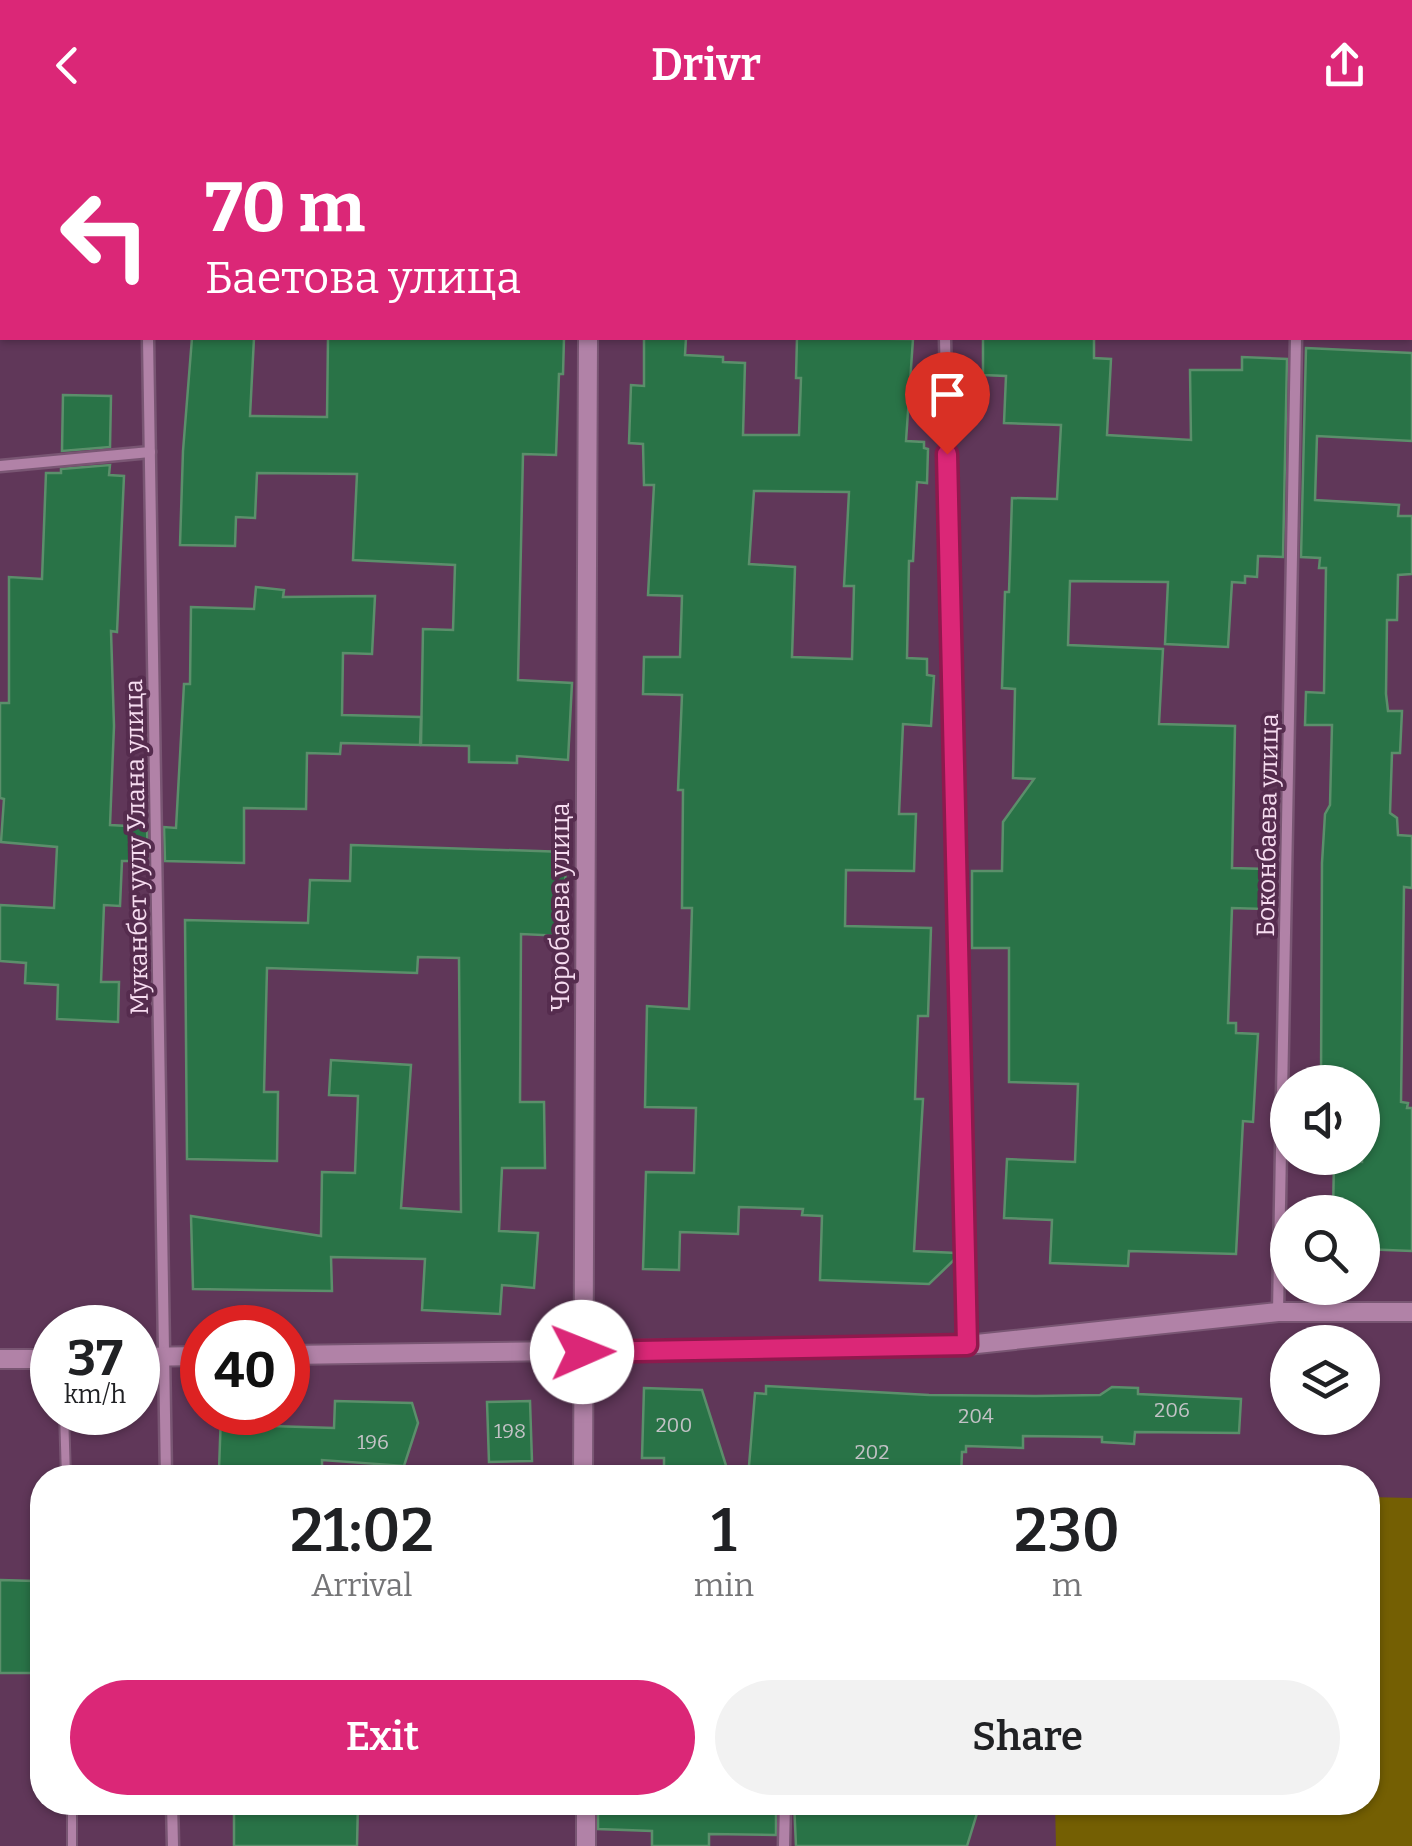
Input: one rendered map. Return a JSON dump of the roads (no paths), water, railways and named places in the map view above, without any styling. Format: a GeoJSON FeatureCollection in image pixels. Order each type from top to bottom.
{"type":"FeatureCollection","features":[{"type":"Feature","properties":{"kind":"street","name":"Муканбет уулу Улана улица"},"geometry":{"type":"LineString","coordinates":[[148,340],[166,1465]]}},
{"type":"Feature","properties":{"kind":"street","name":"Чоробаева улица"},"geometry":{"type":"LineString","coordinates":[[583,1465],[588,340]]}},
{"type":"Feature","properties":{"kind":"street"},"geometry":{"type":"LineString","coordinates":[[944,340],[967,1345]]}},
{"type":"Feature","properties":{"kind":"street","name":"Боконбаева улица"},"geometry":{"type":"LineString","coordinates":[[1278,1312],[1296,340]]}},
{"type":"Feature","properties":{"kind":"street"},"geometry":{"type":"LineString","coordinates":[[0,466],[150,452]]}},
{"type":"Feature","properties":{"kind":"street"},"geometry":{"type":"LineString","coordinates":[[310,1355],[967,1345],[1278,1312],[1412,1312]]}},
{"type":"Feature","properties":{"kind":"street"},"geometry":{"type":"LineString","coordinates":[[160,1356],[180,1356]]}},
{"type":"Feature","properties":{"kind":"street"},"geometry":{"type":"LineString","coordinates":[[0,1359],[30,1359]]}},
{"type":"Feature","properties":{"kind":"street"},"geometry":{"type":"LineString","coordinates":[[172,1815],[173,1846]]}},
{"type":"Feature","properties":{"kind":"street"},"geometry":{"type":"LineString","coordinates":[[586,1815],[586,1846]]}},
{"type":"Feature","properties":{"kind":"street"},"geometry":{"type":"LineString","coordinates":[[784,1846],[785,1815]]}},
{"type":"Feature","properties":{"kind":"lane"},"geometry":{"type":"LineString","coordinates":[[65,1435],[66,1465]]}},
{"type":"Feature","properties":{"kind":"lane"},"geometry":{"type":"LineString","coordinates":[[72,1815],[72,1846]]}}]}
